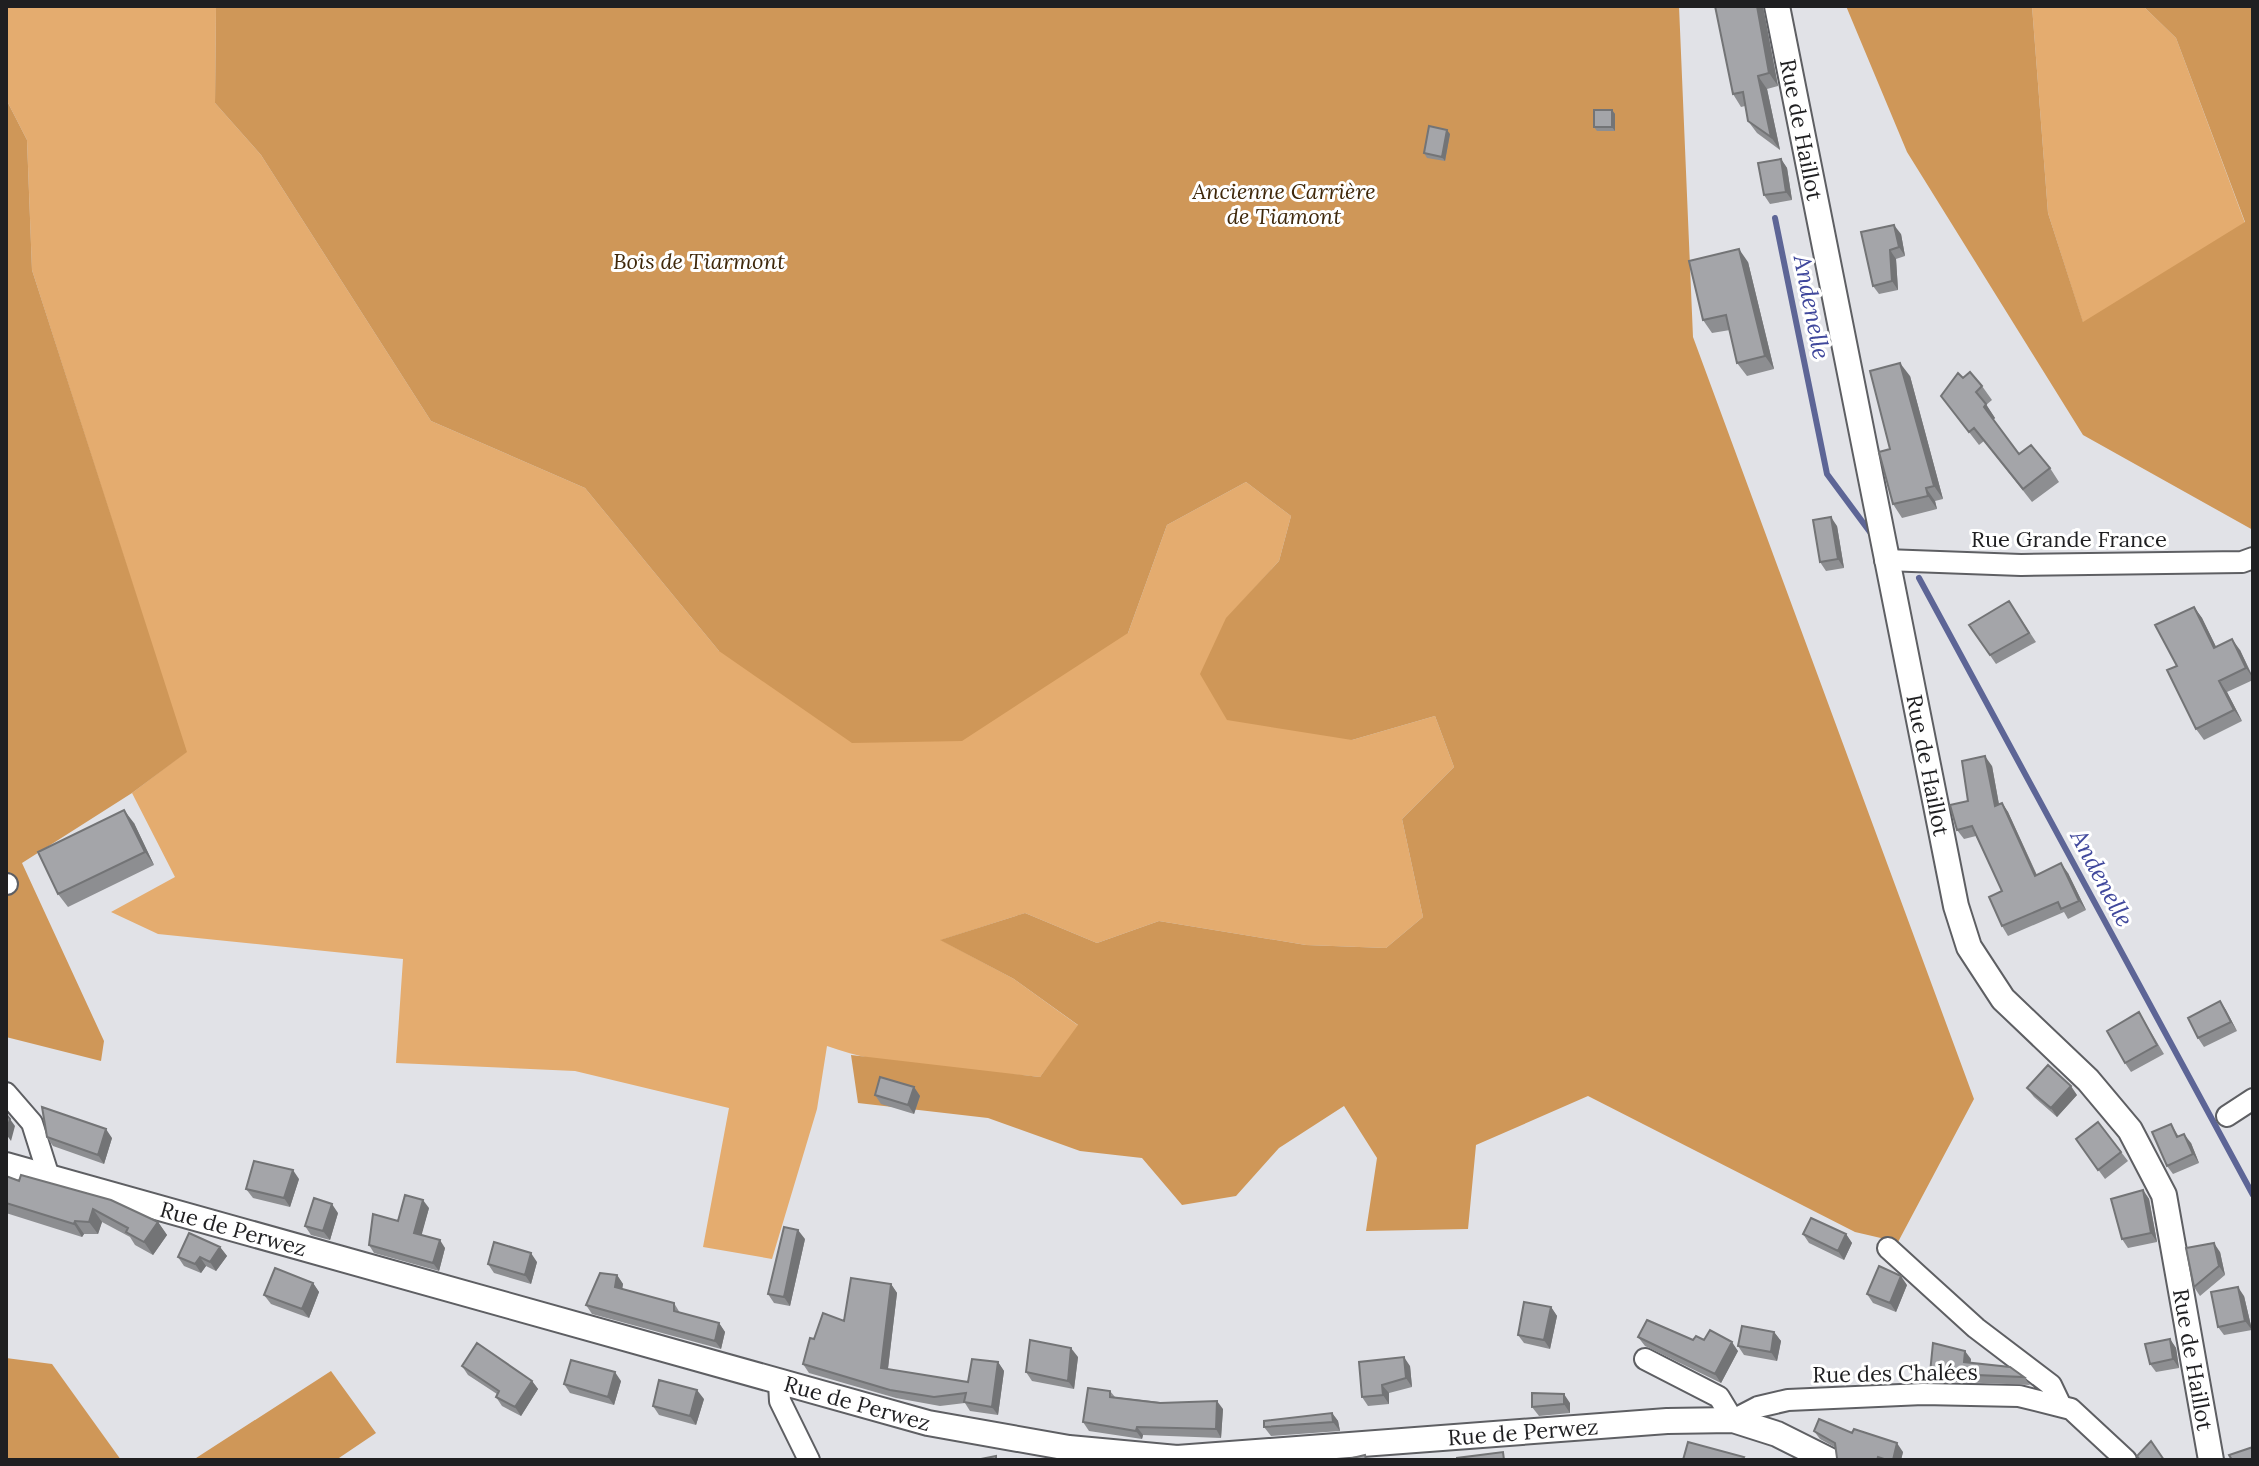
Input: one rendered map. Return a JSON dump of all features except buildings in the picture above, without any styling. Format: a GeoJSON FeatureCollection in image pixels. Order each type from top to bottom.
{"type":"FeatureCollection","features":[{"type":"Feature","properties":{"kind":"street","name":"Rue de Haillot"},"geometry":{"type":"LineString","coordinates":[[1777,6],[1956,906],[1969,947],[2003,999],[2088,1080],[2130,1130],[2164,1195],[2211,1460]]}},
{"type":"Feature","properties":{"kind":"street","name":"Rue Grande France"},"geometry":{"type":"LineString","coordinates":[[1885,560],[2021,565],[2242,562],[2253,558]]}},
{"type":"Feature","properties":{"kind":"street"},"geometry":{"type":"LineString","coordinates":[[6,1093],[32,1123],[49,1177]]}},
{"type":"Feature","properties":{"kind":"street"},"geometry":{"type":"LineString","coordinates":[[2227,1116],[2253,1099]]}},
{"type":"Feature","properties":{"kind":"street","name":"Rue de Perwez"},"geometry":{"type":"LineString","coordinates":[[6,1165],[928,1423],[1069,1448],[1174,1459],[1667,1421],[1733,1420],[1777,1434],[1829,1460]]}},
{"type":"Feature","properties":{"kind":"street","name":"Rue des Chalées"},"geometry":{"type":"LineString","coordinates":[[1888,1248],[1976,1328],[2051,1385],[2061,1406]]}},
{"type":"Feature","properties":{"kind":"street"},"geometry":{"type":"LineString","coordinates":[[1645,1359],[1719,1397],[1733,1420]]}},
{"type":"Feature","properties":{"kind":"street"},"geometry":{"type":"LineString","coordinates":[[779,1383],[780,1401],[809,1460]]}},
{"type":"Feature","properties":{"kind":"street","name":"Rue des Chalées"},"geometry":{"type":"LineString","coordinates":[[1733,1420],[1758,1407],[1788,1400],[1923,1394],[2019,1396],[2071,1409],[2126,1460]]}},
{"type":"Feature","properties":{"kind":"shaded area"},"geometry":{"type":"Polygon","coordinates":[[[6,6],[216,6],[215,103],[261,155],[431,421],[585,488],[719,651],[1128,633],[1167,525],[1246,482],[1291,516],[1279,561],[1227,618],[1352,740],[1435,716],[1454,767],[1402,819],[1423,917],[1386,948],[1306,945],[1159,921],[1097,943],[1025,913],[941,940],[1014,979],[1079,1026],[1040,1077],[905,1065],[827,1046],[817,1109],[772,1259],[703,1247],[729,1108],[575,1071],[396,1063],[403,959],[158,934],[111,912],[175,877],[132,793],[186,752],[32,270],[27,140],[6,99],[6,6]]]}},
{"type":"Feature","properties":{"kind":"shaded area"},"geometry":{"type":"Polygon","coordinates":[[[2032,6],[2143,6],[2176,38],[2245,223],[2083,323],[2048,213],[2032,6]]]}},
{"type":"Feature","properties":{"kind":"green space","name":"Bois de Tiarmont"},"geometry":{"type":"Polygon","coordinates":[[[216,6],[1679,6],[1693,337],[1974,1099],[1898,1242],[1855,1232],[1588,1096],[1476,1145],[1468,1229],[1366,1231],[1377,1158],[1344,1106],[1279,1148],[1236,1196],[1182,1205],[1142,1158],[1080,1151],[988,1118],[858,1103],[851,1055],[1040,1077],[1078,1025],[1014,979],[940,940],[1025,913],[1097,943],[1159,921],[1306,945],[1386,948],[1423,917],[1402,819],[1454,767],[1435,716],[1352,740],[1227,720],[1200,674],[1226,618],[1279,561],[1291,516],[1246,482],[1167,525],[1128,633],[962,741],[852,743],[719,651],[585,488],[431,421],[261,155],[215,103],[216,6]]]}},
{"type":"Feature","properties":{"kind":"green space"},"geometry":{"type":"Polygon","coordinates":[[[1846,6],[2032,6],[2048,213],[2083,322],[2245,222],[2176,38],[2143,6],[2253,6],[2253,530],[2083,435],[1907,152],[1846,6]]]}},
{"type":"Feature","properties":{"kind":"green space"},"geometry":{"type":"Polygon","coordinates":[[[6,99],[27,140],[32,270],[187,752],[132,793],[22,863],[104,1041],[101,1061],[6,1037],[6,99]]]}},
{"type":"Feature","properties":{"kind":"green space"},"geometry":{"type":"Polygon","coordinates":[[[6,1358],[52,1364],[121,1460],[6,1460],[6,1358]]]}},
{"type":"Feature","properties":{"kind":"green space"},"geometry":{"type":"Polygon","coordinates":[[[331,1371],[376,1433],[336,1460],[193,1460],[331,1371]]]}},
{"type":"Feature","properties":{"kind":"waterway","name":"Andenelle"},"geometry":{"type":"LineString","coordinates":[[1775,218],[1827,474],[1870,532]]}},
{"type":"Feature","properties":{"kind":"waterway","name":"Andenelle"},"geometry":{"type":"LineString","coordinates":[[1919,578],[2253,1195]]}},
{"type":"Feature","properties":{"kind":"park label","name":"Ancienne Carrière de Tiamont"},"geometry":{"type":"Point","coordinates":[1284,204]}}]}
